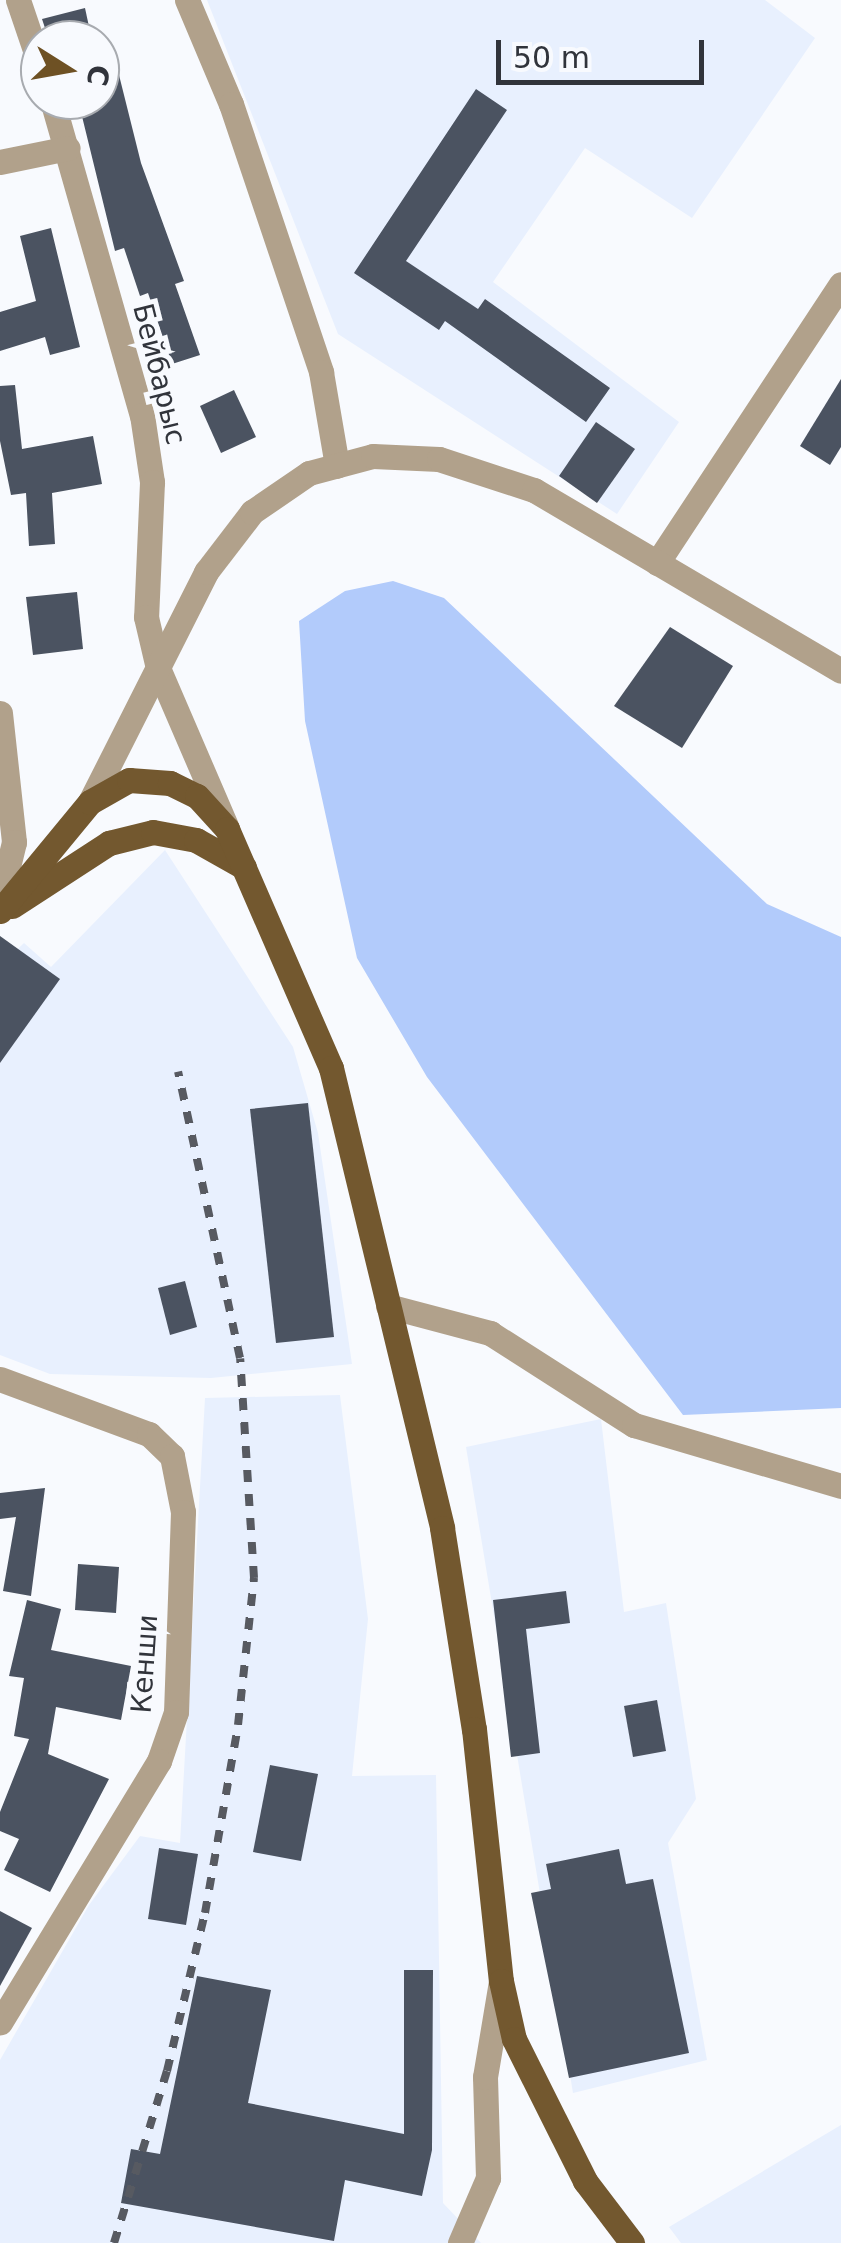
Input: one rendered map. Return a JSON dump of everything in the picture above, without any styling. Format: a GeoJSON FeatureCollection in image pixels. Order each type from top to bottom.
{"type":"FeatureCollection","features":[{"type":"Feature","properties":{"kind":"main road"},"geometry":{"type":"LineString","coordinates":[[0,912],[90,802],[129,780],[170,783],[197,796],[227,829],[330,1068],[442,1528],[474,1729],[501,1981],[514,2040],[541,2104],[585,2181],[632,2243]]}},
{"type":"Feature","properties":{"kind":"main road"},"geometry":{"type":"LineString","coordinates":[[0,912],[110,843],[153,832],[196,840],[244,867]]}},
{"type":"Feature","properties":{"kind":"street"},"geometry":{"type":"LineString","coordinates":[[186,0],[231,104],[321,372],[337,466]]}},
{"type":"Feature","properties":{"kind":"street","name":"Бейбарыс"},"geometry":{"type":"LineString","coordinates":[[59,120],[142,414],[152,482],[146,617],[158,668],[227,829]]}},
{"type":"Feature","properties":{"kind":"street"},"geometry":{"type":"LineString","coordinates":[[0,162],[68,148]]}},
{"type":"Feature","properties":{"kind":"street"},"geometry":{"type":"LineString","coordinates":[[657,563],[841,284]]}},
{"type":"Feature","properties":{"kind":"street"},"geometry":{"type":"LineString","coordinates":[[90,802],[206,572],[252,512],[308,474],[373,456],[439,460],[534,490],[841,671]]}},
{"type":"Feature","properties":{"kind":"street"},"geometry":{"type":"LineString","coordinates":[[0,713],[14,842],[0,900]]}},
{"type":"Feature","properties":{"kind":"street"},"geometry":{"type":"LineString","coordinates":[[388,1306],[490,1333],[634,1425],[841,1486]]}},
{"type":"Feature","properties":{"kind":"street","name":"Кенши"},"geometry":{"type":"LineString","coordinates":[[0,1378],[149,1434],[172,1456],[183,1512],[176,1712],[159,1761],[0,2022]]}},
{"type":"Feature","properties":{"kind":"street"},"geometry":{"type":"LineString","coordinates":[[460,2243],[488,2178],[485,2076],[501,1981]]}},
{"type":"Feature","properties":{"kind":"shaded area"},"geometry":{"type":"Polygon","coordinates":[[[207,0],[765,0],[815,38],[692,218],[585,148],[493,282],[679,422],[617,514],[338,334],[207,0]]]}},
{"type":"Feature","properties":{"kind":"shaded area"},"geometry":{"type":"Polygon","coordinates":[[[393,581],[444,598],[767,904],[841,937],[841,1408],[683,1415],[427,1077],[357,958],[305,721],[299,621],[345,591],[393,581]]]}},
{"type":"Feature","properties":{"kind":"shaded area"},"geometry":{"type":"Polygon","coordinates":[[[165,850],[293,1047],[318,1133],[352,1364],[211,1378],[50,1374],[0,1355],[0,966],[24,943],[51,967],[165,850]]]}},
{"type":"Feature","properties":{"kind":"shaded area"},"geometry":{"type":"Polygon","coordinates":[[[340,1395],[368,1619],[352,1776],[436,1775],[443,2203],[481,2243],[0,2243],[0,2060],[89,1905],[140,1836],[180,1843],[205,1398],[340,1395]]]}},
{"type":"Feature","properties":{"kind":"shaded area"},"geometry":{"type":"Polygon","coordinates":[[[601,1419],[624,1612],[666,1603],[696,1799],[668,1843],[707,2060],[573,2093],[466,1447],[601,1419]]]}},
{"type":"Feature","properties":{"kind":"shaded area"},"geometry":{"type":"Polygon","coordinates":[[[841,2125],[841,2243],[681,2243],[669,2227],[841,2125]]]}},
{"type":"Feature","properties":{"kind":"building"},"geometry":{"type":"Polygon","coordinates":[[[85,8],[88,20],[42,20],[85,8]]]}},
{"type":"Feature","properties":{"kind":"building"},"geometry":{"type":"Polygon","coordinates":[[[120,79],[141,163],[184,281],[175,284],[200,355],[172,364],[148,293],[140,296],[124,248],[115,251],[83,120],[120,120],[120,79]]]}},
{"type":"Feature","properties":{"kind":"building"},"geometry":{"type":"Polygon","coordinates":[[[476,89],[507,110],[406,261],[478,309],[485,299],[610,388],[586,422],[445,321],[439,330],[354,273],[476,89]]]}},
{"type":"Feature","properties":{"kind":"building"},"geometry":{"type":"Polygon","coordinates":[[[51,228],[80,347],[50,355],[45,337],[0,351],[0,312],[36,301],[20,236],[51,228]]]}},
{"type":"Feature","properties":{"kind":"building"},"geometry":{"type":"Polygon","coordinates":[[[841,379],[841,447],[830,465],[800,446],[841,379]]]}},
{"type":"Feature","properties":{"kind":"building"},"geometry":{"type":"Polygon","coordinates":[[[15,385],[22,449],[93,436],[102,484],[52,493],[55,544],[29,546],[26,493],[11,495],[0,441],[0,386],[15,385]]]}},
{"type":"Feature","properties":{"kind":"building"},"geometry":{"type":"Polygon","coordinates":[[[234,390],[256,437],[221,453],[200,406],[234,390]]]}},
{"type":"Feature","properties":{"kind":"building"},"geometry":{"type":"Polygon","coordinates":[[[596,422],[635,449],[597,503],[559,476],[596,422]]]}},
{"type":"Feature","properties":{"kind":"building"},"geometry":{"type":"Polygon","coordinates":[[[77,592],[83,649],[33,655],[26,597],[77,592]]]}},
{"type":"Feature","properties":{"kind":"building"},"geometry":{"type":"Polygon","coordinates":[[[670,627],[733,666],[682,748],[614,706],[670,627]]]}},
{"type":"Feature","properties":{"kind":"building"},"geometry":{"type":"Polygon","coordinates":[[[0,936],[60,979],[0,1063],[0,936]]]}},
{"type":"Feature","properties":{"kind":"building"},"geometry":{"type":"Polygon","coordinates":[[[308,1103],[334,1337],[276,1343],[250,1109],[308,1103]]]}},
{"type":"Feature","properties":{"kind":"building"},"geometry":{"type":"Polygon","coordinates":[[[185,1281],[197,1327],[170,1335],[158,1288],[185,1281]]]}},
{"type":"Feature","properties":{"kind":"building"},"geometry":{"type":"Polygon","coordinates":[[[45,1488],[31,1596],[3,1591],[16,1517],[0,1519],[0,1493],[45,1488]]]}},
{"type":"Feature","properties":{"kind":"building"},"geometry":{"type":"Polygon","coordinates":[[[78,1564],[119,1567],[116,1613],[75,1610],[78,1564]]]}},
{"type":"Feature","properties":{"kind":"building"},"geometry":{"type":"Polygon","coordinates":[[[566,1591],[570,1623],[526,1629],[540,1753],[511,1757],[493,1600],[566,1591]]]}},
{"type":"Feature","properties":{"kind":"building"},"geometry":{"type":"Polygon","coordinates":[[[27,1600],[61,1609],[51,1650],[131,1666],[121,1720],[56,1707],[48,1754],[109,1779],[50,1892],[4,1870],[19,1839],[0,1831],[0,1812],[29,1739],[14,1736],[24,1678],[9,1676],[27,1600]]]}},
{"type":"Feature","properties":{"kind":"building"},"geometry":{"type":"Polygon","coordinates":[[[657,1700],[666,1751],[633,1757],[624,1706],[657,1700]]]}},
{"type":"Feature","properties":{"kind":"building"},"geometry":{"type":"Polygon","coordinates":[[[270,1765],[318,1774],[301,1861],[253,1852],[270,1765]]]}},
{"type":"Feature","properties":{"kind":"building"},"geometry":{"type":"Polygon","coordinates":[[[159,1848],[198,1854],[186,1925],[148,1919],[159,1848]]]}},
{"type":"Feature","properties":{"kind":"building"},"geometry":{"type":"Polygon","coordinates":[[[619,1849],[626,1884],[653,1879],[689,2053],[569,2078],[531,1893],[551,1889],[546,1864],[619,1849]]]}},
{"type":"Feature","properties":{"kind":"building"},"geometry":{"type":"Polygon","coordinates":[[[0,1911],[32,1928],[0,1986],[0,1911]]]}},
{"type":"Feature","properties":{"kind":"building"},"geometry":{"type":"Polygon","coordinates":[[[404,1970],[433,1970],[432,2150],[422,2196],[345,2180],[334,2241],[121,2203],[131,2149],[160,2154],[197,1976],[271,1990],[248,2103],[404,2134],[404,1970]]]}},
{"type":"Feature","properties":{"kind":"railway"},"geometry":{"type":"LineString","coordinates":[[114,2243],[167,2071],[205,1913],[238,1725],[254,1578],[240,1358],[178,1072]]}}]}
